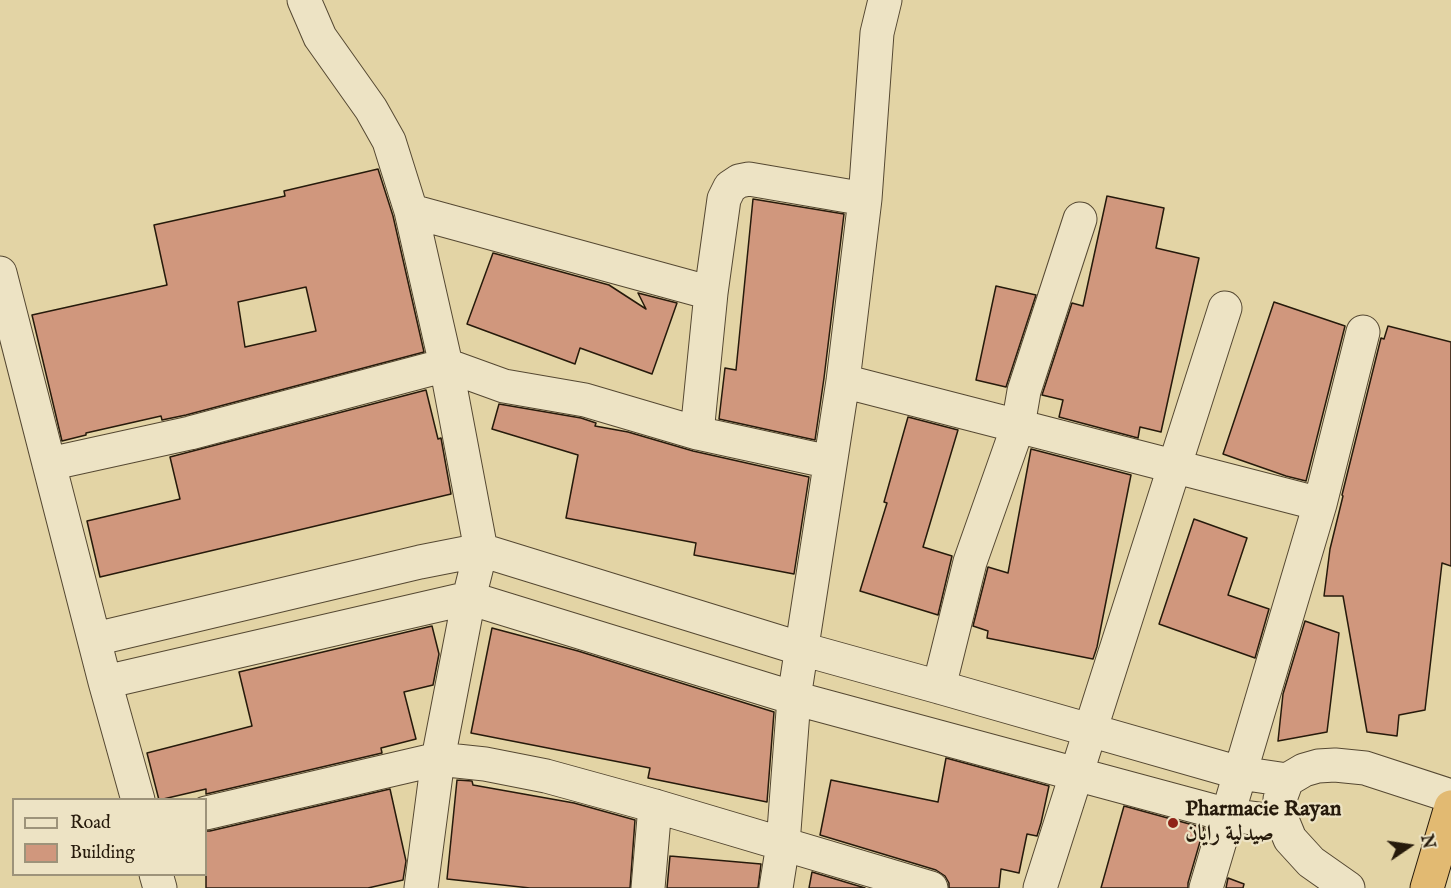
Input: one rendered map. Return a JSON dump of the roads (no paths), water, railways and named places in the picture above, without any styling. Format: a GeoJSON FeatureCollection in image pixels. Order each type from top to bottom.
{"type":"FeatureCollection","features":[{"type":"Feature","properties":{"kind":"highway"},"geometry":{"type":"LineString","coordinates":[[1426,888],[1451,807]]}},
{"type":"Feature","properties":{"kind":"street"},"geometry":{"type":"LineString","coordinates":[[304,0],[320,37],[371,109],[389,141],[411,211],[446,365],[481,550],[469,598],[438,759],[421,888]]}},
{"type":"Feature","properties":{"kind":"street"},"geometry":{"type":"LineString","coordinates":[[776,888],[783,844],[794,698],[843,381],[865,199],[877,33],[885,0]]}},
{"type":"Feature","properties":{"kind":"street"},"geometry":{"type":"LineString","coordinates":[[697,433],[711,293],[724,199],[730,187],[739,181],[749,179],[865,199]]}},
{"type":"Feature","properties":{"kind":"street"},"geometry":{"type":"LineString","coordinates":[[411,211],[711,293]]}},
{"type":"Feature","properties":{"kind":"street"},"geometry":{"type":"LineString","coordinates":[[939,687],[970,562],[1018,426],[1024,391],[1080,219]]}},
{"type":"Feature","properties":{"kind":"street"},"geometry":{"type":"LineString","coordinates":[[0,273],[105,682],[137,798]]}},
{"type":"Feature","properties":{"kind":"street"},"geometry":{"type":"LineString","coordinates":[[1040,888],[1224,308]]}},
{"type":"Feature","properties":{"kind":"street"},"geometry":{"type":"LineString","coordinates":[[1206,888],[1320,504],[1363,332]]}},
{"type":"Feature","properties":{"kind":"street"},"geometry":{"type":"LineString","coordinates":[[49,464],[190,433],[446,365],[504,386],[585,400],[697,433],[830,462]]}},
{"type":"Feature","properties":{"kind":"street"},"geometry":{"type":"LineString","coordinates":[[843,381],[1320,504]]}},
{"type":"Feature","properties":{"kind":"street"},"geometry":{"type":"LineString","coordinates":[[95,639],[420,562],[481,550],[802,649],[1240,773],[1287,780],[1304,770],[1318,766],[1365,768],[1451,796]]}},
{"type":"Feature","properties":{"kind":"street"},"geometry":{"type":"LineString","coordinates":[[105,682],[469,598],[794,698],[1228,815],[1283,822]]}},
{"type":"Feature","properties":{"kind":"street"},"geometry":{"type":"LineString","coordinates":[[207,813],[438,759],[485,764],[546,776],[931,888]]}},
{"type":"Feature","properties":{"kind":"street"},"geometry":{"type":"LineString","coordinates":[[1287,780],[1280,799],[1283,822],[1290,839],[1311,862],[1348,888]]}},
{"type":"Feature","properties":{"kind":"street"},"geometry":{"type":"LineString","coordinates":[[648,888],[655,806]]}},
{"type":"Feature","properties":{"kind":"place","name":"Pharmacie Rayan صيدلية رايان"},"geometry":{"type":"Point","coordinates":[1173,823]}}]}
